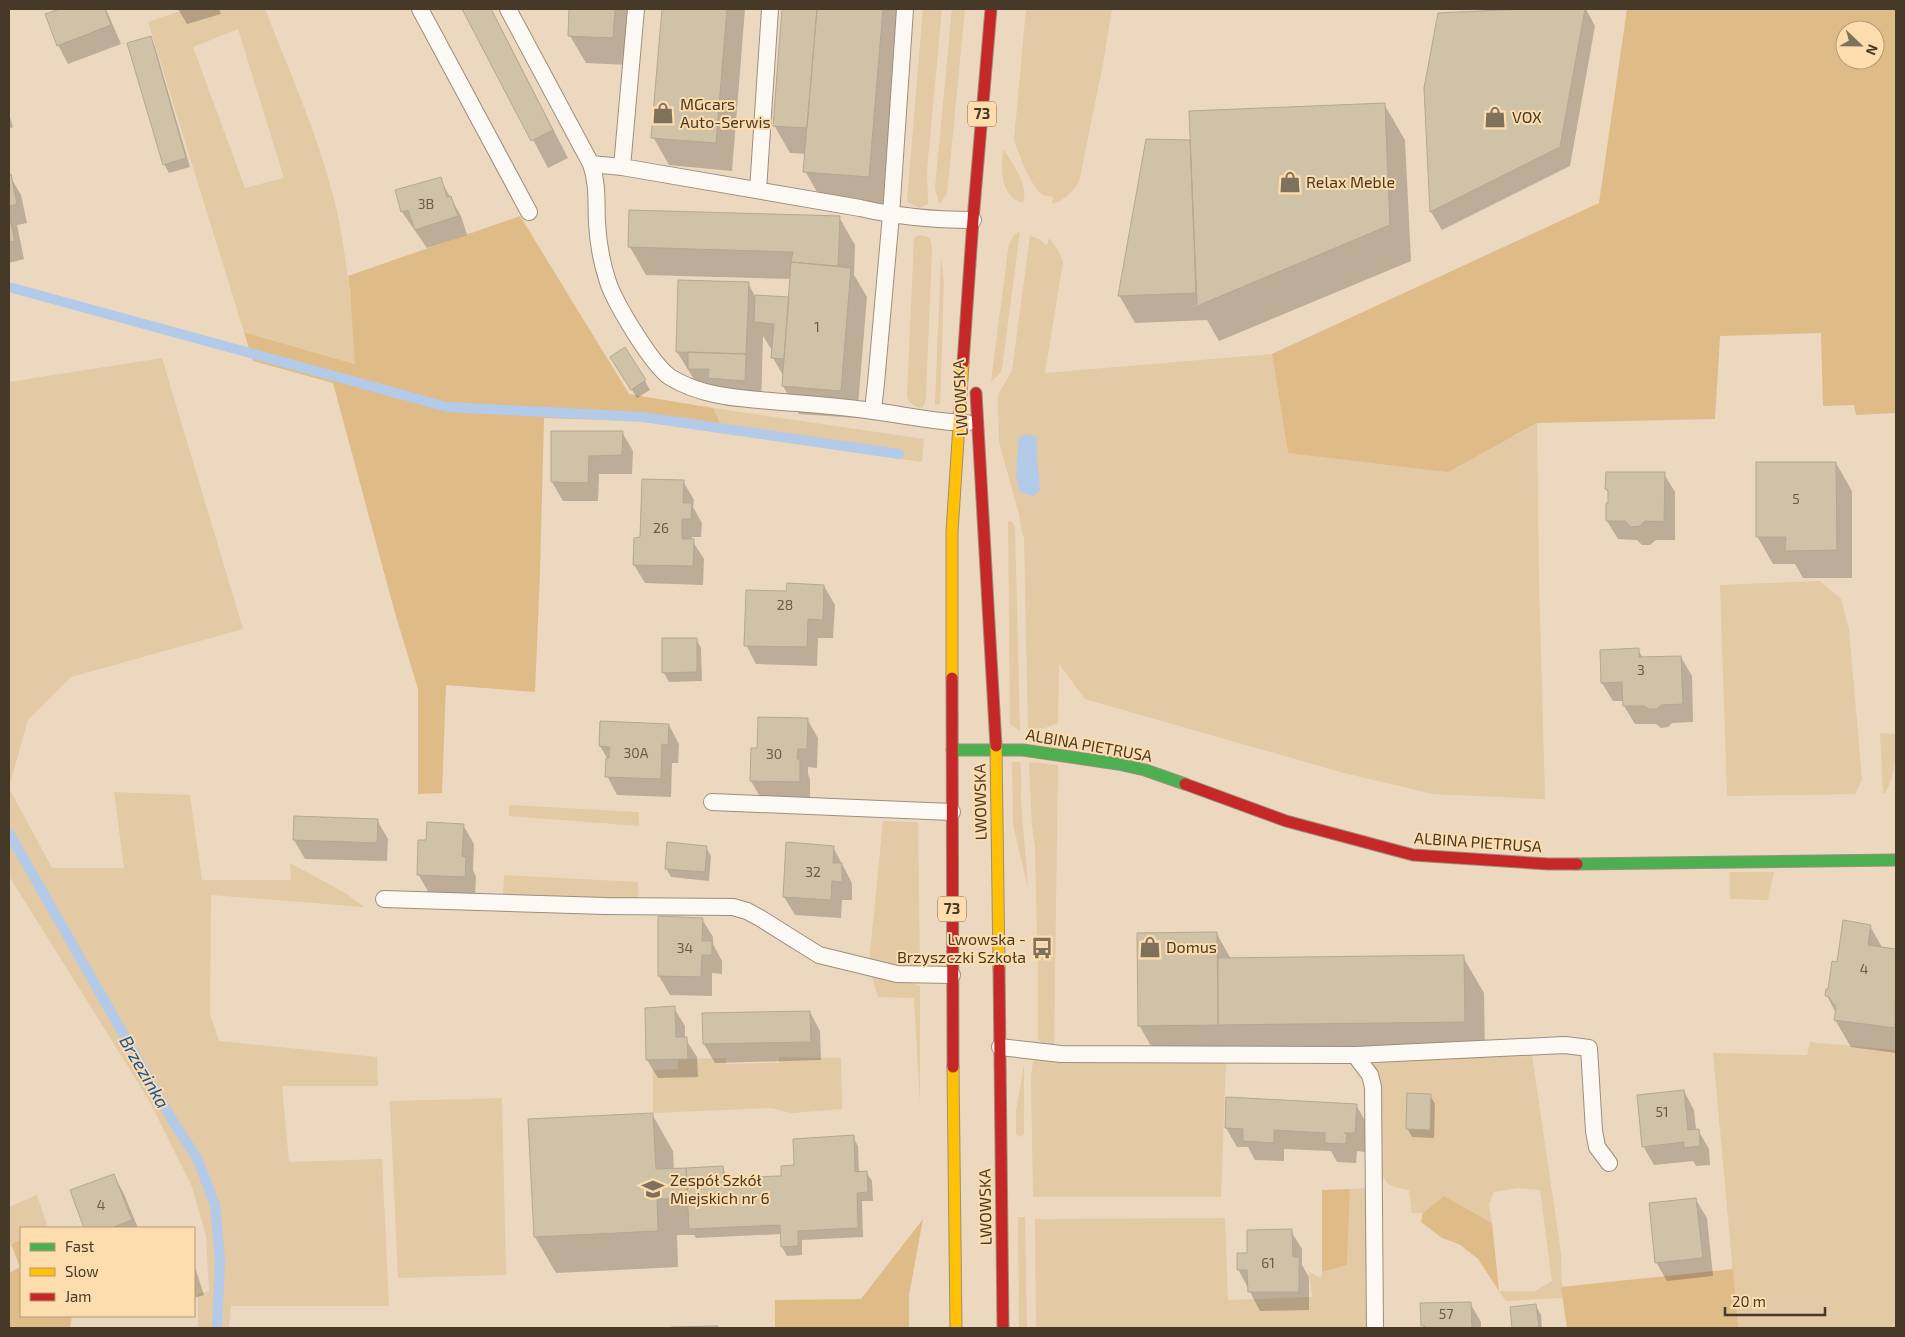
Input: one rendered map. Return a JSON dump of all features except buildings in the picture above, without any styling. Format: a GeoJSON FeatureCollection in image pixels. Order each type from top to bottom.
{"type":"FeatureCollection","features":[{"type":"Feature","properties":{"kind":"main road","name":"LWOWSKA"},"geometry":{"type":"LineString","coordinates":[[956,1328],[952,975],[952,532],[973,220],[991,9]]}},
{"type":"Feature","properties":{"kind":"main road","name":"LWOWSKA"},"geometry":{"type":"LineString","coordinates":[[970,276],[975,365]]}},
{"type":"Feature","properties":{"kind":"main road","name":"LWOWSKA"},"geometry":{"type":"LineString","coordinates":[[976,384],[996,748],[1003,1328]]}},
{"type":"Feature","properties":{"kind":"main road","name":"ALBINA PIETRUSA"},"geometry":{"type":"LineString","coordinates":[[952,750],[996,748],[1023,750],[1146,770],[1286,821],[1413,855],[1548,864],[1896,860]]}},
{"type":"Feature","properties":{"kind":"lane"},"geometry":{"type":"LineString","coordinates":[[420,9],[528,212]]}},
{"type":"Feature","properties":{"kind":"lane"},"geometry":{"type":"LineString","coordinates":[[508,9],[591,164],[596,179],[598,196],[597,224],[608,282],[630,325],[658,366],[668,376],[689,387],[718,395],[872,410],[978,424]]}},
{"type":"Feature","properties":{"kind":"lane"},"geometry":{"type":"LineString","coordinates":[[622,167],[636,9]]}},
{"type":"Feature","properties":{"kind":"lane"},"geometry":{"type":"LineString","coordinates":[[758,190],[770,9]]}},
{"type":"Feature","properties":{"kind":"lane"},"geometry":{"type":"LineString","coordinates":[[872,410],[891,215],[905,9]]}},
{"type":"Feature","properties":{"kind":"lane"},"geometry":{"type":"LineString","coordinates":[[591,164],[622,167],[758,190],[891,215],[934,220],[973,220]]}},
{"type":"Feature","properties":{"kind":"lane"},"geometry":{"type":"LineString","coordinates":[[712,802],[952,812]]}},
{"type":"Feature","properties":{"kind":"lane"},"geometry":{"type":"LineString","coordinates":[[384,899],[605,906],[733,907],[747,911],[760,918],[819,955],[897,974],[952,975]]}},
{"type":"Feature","properties":{"kind":"lane"},"geometry":{"type":"LineString","coordinates":[[1000,1047],[1061,1054],[1355,1055],[1565,1045],[1589,1048],[1594,1131],[1598,1147],[1610,1163]]}},
{"type":"Feature","properties":{"kind":"lane"},"geometry":{"type":"LineString","coordinates":[[1355,1055],[1370,1075],[1373,1086],[1375,1328]]}},
{"type":"Feature","properties":{"kind":"shaded area"},"geometry":{"type":"Polygon","coordinates":[[[186,9],[265,9],[316,140],[333,194],[345,256],[356,364],[244,332],[148,22],[186,9]],[[238,29],[193,47],[245,188],[284,178],[238,29]]]}},
{"type":"Feature","properties":{"kind":"shaded area"},"geometry":{"type":"Polygon","coordinates":[[[923,9],[942,9],[927,169],[928,204],[919,208],[907,202],[923,9]]]}},
{"type":"Feature","properties":{"kind":"shaded area"},"geometry":{"type":"Polygon","coordinates":[[[952,9],[965,9],[947,194],[939,204],[935,188],[952,9]]]}},
{"type":"Feature","properties":{"kind":"shaded area"},"geometry":{"type":"Polygon","coordinates":[[[1026,9],[1112,9],[1079,182],[1067,196],[1052,204],[1053,197],[1043,195],[1034,185],[1022,162],[1014,140],[1026,9]]]}},
{"type":"Feature","properties":{"kind":"shaded area"},"geometry":{"type":"Polygon","coordinates":[[[1627,9],[1896,9],[1896,413],[1856,415],[1854,405],[1823,406],[1821,333],[1720,336],[1715,419],[1537,423],[1448,472],[1288,453],[1272,354],[1599,203],[1627,9]]]}},
{"type":"Feature","properties":{"kind":"shaded area"},"geometry":{"type":"Polygon","coordinates":[[[1003,149],[1022,182],[1024,189],[1023,203],[1015,199],[1006,188],[1002,173],[1003,149]]]}},
{"type":"Feature","properties":{"kind":"shaded area"},"geometry":{"type":"Polygon","coordinates":[[[520,216],[629,394],[713,408],[724,432],[636,421],[544,418],[535,692],[446,685],[442,793],[418,794],[418,689],[395,613],[333,383],[253,361],[244,332],[355,364],[348,276],[520,216]]]}},
{"type":"Feature","properties":{"kind":"shaded area"},"geometry":{"type":"Polygon","coordinates":[[[1020,231],[1002,368],[1000,373],[991,382],[1008,250],[1012,239],[1020,231]]]}},
{"type":"Feature","properties":{"kind":"shaded area"},"geometry":{"type":"Polygon","coordinates":[[[919,235],[930,239],[932,248],[926,394],[925,403],[922,408],[913,404],[907,397],[914,238],[919,235]]]}},
{"type":"Feature","properties":{"kind":"shaded area"},"geometry":{"type":"Polygon","coordinates":[[[1030,236],[1039,239],[1047,246],[1049,238],[1058,250],[1063,262],[1045,373],[1272,354],[1288,453],[1515,436],[1537,423],[1545,799],[1433,794],[1344,773],[1085,699],[1059,664],[1058,723],[1045,728],[1028,729],[1024,538],[999,442],[998,399],[999,393],[1012,371],[1030,236]]]}},
{"type":"Feature","properties":{"kind":"shaded area"},"geometry":{"type":"Polygon","coordinates":[[[941,257],[944,284],[940,404],[935,405],[941,257]]]}},
{"type":"Feature","properties":{"kind":"shaded area"},"geometry":{"type":"Polygon","coordinates":[[[162,358],[243,629],[71,677],[28,720],[9,787],[9,382],[162,358]]]}},
{"type":"Feature","properties":{"kind":"shaded area"},"geometry":{"type":"Polygon","coordinates":[[[713,408],[924,439],[922,462],[724,432],[713,408]]]}},
{"type":"Feature","properties":{"kind":"shaded area"},"geometry":{"type":"Polygon","coordinates":[[[1008,521],[1012,522],[1015,527],[1020,731],[1010,724],[1008,521]]]}},
{"type":"Feature","properties":{"kind":"shaded area"},"geometry":{"type":"Polygon","coordinates":[[[1820,581],[1841,599],[1849,629],[1862,780],[1855,794],[1727,796],[1720,585],[1820,581]]]}},
{"type":"Feature","properties":{"kind":"shaded area"},"geometry":{"type":"Polygon","coordinates":[[[1880,733],[1896,734],[1893,772],[1885,793],[1883,793],[1880,733]]]}},
{"type":"Feature","properties":{"kind":"shaded area"},"geometry":{"type":"Polygon","coordinates":[[[1012,762],[1020,762],[1028,888],[1013,825],[1012,762]]]}},
{"type":"Feature","properties":{"kind":"shaded area"},"geometry":{"type":"Polygon","coordinates":[[[1029,762],[1058,765],[1054,1046],[1044,1045],[1038,1039],[1038,956],[1044,956],[1045,939],[1037,939],[1035,847],[1029,762]]]}},
{"type":"Feature","properties":{"kind":"shaded area"},"geometry":{"type":"Polygon","coordinates":[[[9,788],[52,868],[124,868],[114,792],[190,795],[202,880],[291,880],[290,863],[347,894],[364,907],[211,895],[210,1014],[219,1041],[377,1057],[378,1086],[282,1086],[289,1162],[382,1159],[389,1306],[231,1306],[229,1328],[198,1328],[198,1294],[209,1291],[206,1236],[192,1187],[149,1100],[9,876],[9,788]]]}},
{"type":"Feature","properties":{"kind":"shaded area"},"geometry":{"type":"Polygon","coordinates":[[[509,805],[639,812],[639,826],[509,816],[509,805]]]}},
{"type":"Feature","properties":{"kind":"shaded area"},"geometry":{"type":"Polygon","coordinates":[[[883,821],[918,822],[920,965],[911,968],[869,963],[883,821]]]}},
{"type":"Feature","properties":{"kind":"shaded area"},"geometry":{"type":"Polygon","coordinates":[[[1730,872],[1774,872],[1768,900],[1730,899],[1730,872]]]}},
{"type":"Feature","properties":{"kind":"shaded area"},"geometry":{"type":"Polygon","coordinates":[[[504,875],[638,882],[638,899],[503,897],[504,875]]]}},
{"type":"Feature","properties":{"kind":"shaded area"},"geometry":{"type":"Polygon","coordinates":[[[872,977],[906,981],[920,986],[920,1104],[914,998],[878,997],[872,977]]]}},
{"type":"Feature","properties":{"kind":"shaded area"},"geometry":{"type":"Polygon","coordinates":[[[1810,1042],[1896,1050],[1896,1328],[1738,1328],[1713,1053],[1807,1055],[1810,1042]]]}},
{"type":"Feature","properties":{"kind":"shaded area"},"geometry":{"type":"Polygon","coordinates":[[[1532,1056],[1561,1253],[1562,1298],[1506,1301],[1499,1291],[1535,1291],[1552,1281],[1540,1190],[1518,1188],[1494,1192],[1489,1204],[1492,1223],[1444,1196],[1423,1213],[1412,1213],[1409,1190],[1397,1188],[1389,1184],[1380,1166],[1382,1086],[1372,1064],[1437,1058],[1532,1056]]]}},
{"type":"Feature","properties":{"kind":"shaded area"},"geometry":{"type":"Polygon","coordinates":[[[779,1057],[841,1058],[842,1109],[791,1113],[771,1108],[653,1113],[653,1070],[678,1069],[678,1059],[726,1058],[726,1064],[779,1063],[779,1057]]]}},
{"type":"Feature","properties":{"kind":"shaded area"},"geometry":{"type":"Polygon","coordinates":[[[1037,1059],[1226,1061],[1221,1197],[1033,1197],[1031,1075],[1033,1062],[1037,1059]]]}},
{"type":"Feature","properties":{"kind":"shaded area"},"geometry":{"type":"Polygon","coordinates":[[[1024,1065],[1024,1134],[1019,1137],[1016,1134],[1016,1111],[1024,1065]]]}},
{"type":"Feature","properties":{"kind":"shaded area"},"geometry":{"type":"Polygon","coordinates":[[[502,1098],[506,1275],[398,1278],[390,1101],[502,1098]]]}},
{"type":"Feature","properties":{"kind":"shaded area"},"geometry":{"type":"Polygon","coordinates":[[[1366,1188],[1372,1328],[1036,1328],[1035,1219],[1225,1218],[1228,1300],[1312,1297],[1309,1272],[1321,1278],[1322,1272],[1347,1265],[1350,1189],[1366,1188]]]}},
{"type":"Feature","properties":{"kind":"shaded area"},"geometry":{"type":"Polygon","coordinates":[[[1350,1189],[1347,1265],[1322,1272],[1322,1190],[1350,1189]]]}},
{"type":"Feature","properties":{"kind":"shaded area"},"geometry":{"type":"Polygon","coordinates":[[[37,1195],[48,1227],[20,1227],[20,1240],[11,1244],[9,1238],[9,1207],[37,1195]]]}},
{"type":"Feature","properties":{"kind":"shaded area"},"geometry":{"type":"Polygon","coordinates":[[[1444,1196],[1492,1223],[1499,1291],[1478,1259],[1459,1244],[1442,1238],[1421,1222],[1423,1213],[1444,1196]]]}},
{"type":"Feature","properties":{"kind":"shaded area"},"geometry":{"type":"Polygon","coordinates":[[[1018,1217],[1025,1217],[1027,1328],[1019,1328],[1018,1217]]]}},
{"type":"Feature","properties":{"kind":"shaded area"},"geometry":{"type":"Polygon","coordinates":[[[923,1219],[909,1295],[909,1328],[775,1328],[775,1300],[861,1299],[923,1219]]]}},
{"type":"Feature","properties":{"kind":"shaded area"},"geometry":{"type":"Polygon","coordinates":[[[20,1240],[20,1267],[11,1244],[20,1240]]]}},
{"type":"Feature","properties":{"kind":"shaded area"},"geometry":{"type":"Polygon","coordinates":[[[20,1267],[20,1317],[72,1317],[70,1328],[9,1328],[9,1273],[20,1267]]]}},
{"type":"Feature","properties":{"kind":"shaded area"},"geometry":{"type":"Polygon","coordinates":[[[1733,1269],[1738,1328],[1567,1328],[1561,1287],[1733,1269]]]}},
{"type":"Feature","properties":{"kind":"water"},"geometry":{"type":"Polygon","coordinates":[[[1026,434],[1037,437],[1040,490],[1033,496],[1020,492],[1016,475],[1019,438],[1026,434]]]}},
{"type":"Feature","properties":{"kind":"waterway"},"geometry":{"type":"LineString","coordinates":[[9,287],[447,407],[643,417],[899,454]]}},
{"type":"Feature","properties":{"kind":"waterway","name":"Brzezinka"},"geometry":{"type":"LineString","coordinates":[[9,833],[174,1123],[197,1158],[215,1205],[220,1260],[217,1328]]}},
{"type":"Feature","properties":{"kind":"traffic: fast"},"geometry":{"type":"LineString","coordinates":[[952,750],[1023,750],[1118,764],[1145,770],[1185,784]]}},
{"type":"Feature","properties":{"kind":"traffic: fast"},"geometry":{"type":"LineString","coordinates":[[1577,864],[1896,860]]}},
{"type":"Feature","properties":{"kind":"traffic: slow"},"geometry":{"type":"LineString","coordinates":[[952,678],[952,532],[963,363]]}},
{"type":"Feature","properties":{"kind":"traffic: slow"},"geometry":{"type":"LineString","coordinates":[[996,746],[999,968]]}},
{"type":"Feature","properties":{"kind":"traffic: slow"},"geometry":{"type":"LineString","coordinates":[[953,1067],[956,1328]]}},
{"type":"Feature","properties":{"kind":"traffic: jam"},"geometry":{"type":"LineString","coordinates":[[963,363],[991,9]]}},
{"type":"Feature","properties":{"kind":"traffic: jam"},"geometry":{"type":"LineString","coordinates":[[976,393],[996,746]]}},
{"type":"Feature","properties":{"kind":"traffic: jam"},"geometry":{"type":"LineString","coordinates":[[952,678],[953,1067]]}},
{"type":"Feature","properties":{"kind":"traffic: jam"},"geometry":{"type":"LineString","coordinates":[[1185,784],[1286,821],[1413,855],[1548,864],[1577,864]]}},
{"type":"Feature","properties":{"kind":"traffic: jam"},"geometry":{"type":"LineString","coordinates":[[999,968],[1003,1328]]}},
{"type":"Feature","properties":{"kind":"place","name":"MGcars Auto-Serwis"},"geometry":{"type":"Point","coordinates":[663,113]}},
{"type":"Feature","properties":{"kind":"place","name":"VOX"},"geometry":{"type":"Point","coordinates":[1495,117]}},
{"type":"Feature","properties":{"kind":"place","name":"Relax Meble"},"geometry":{"type":"Point","coordinates":[1290,182]}},
{"type":"Feature","properties":{"kind":"place","name":"Domus"},"geometry":{"type":"Point","coordinates":[1150,947]}},
{"type":"Feature","properties":{"kind":"place","name":"Lwowska - Brzyszczki Szkoła"},"geometry":{"type":"Point","coordinates":[1042,948]}},
{"type":"Feature","properties":{"kind":"place","name":"Zespół Szkół Miejskich nr 6"},"geometry":{"type":"Point","coordinates":[653,1189]}}]}
